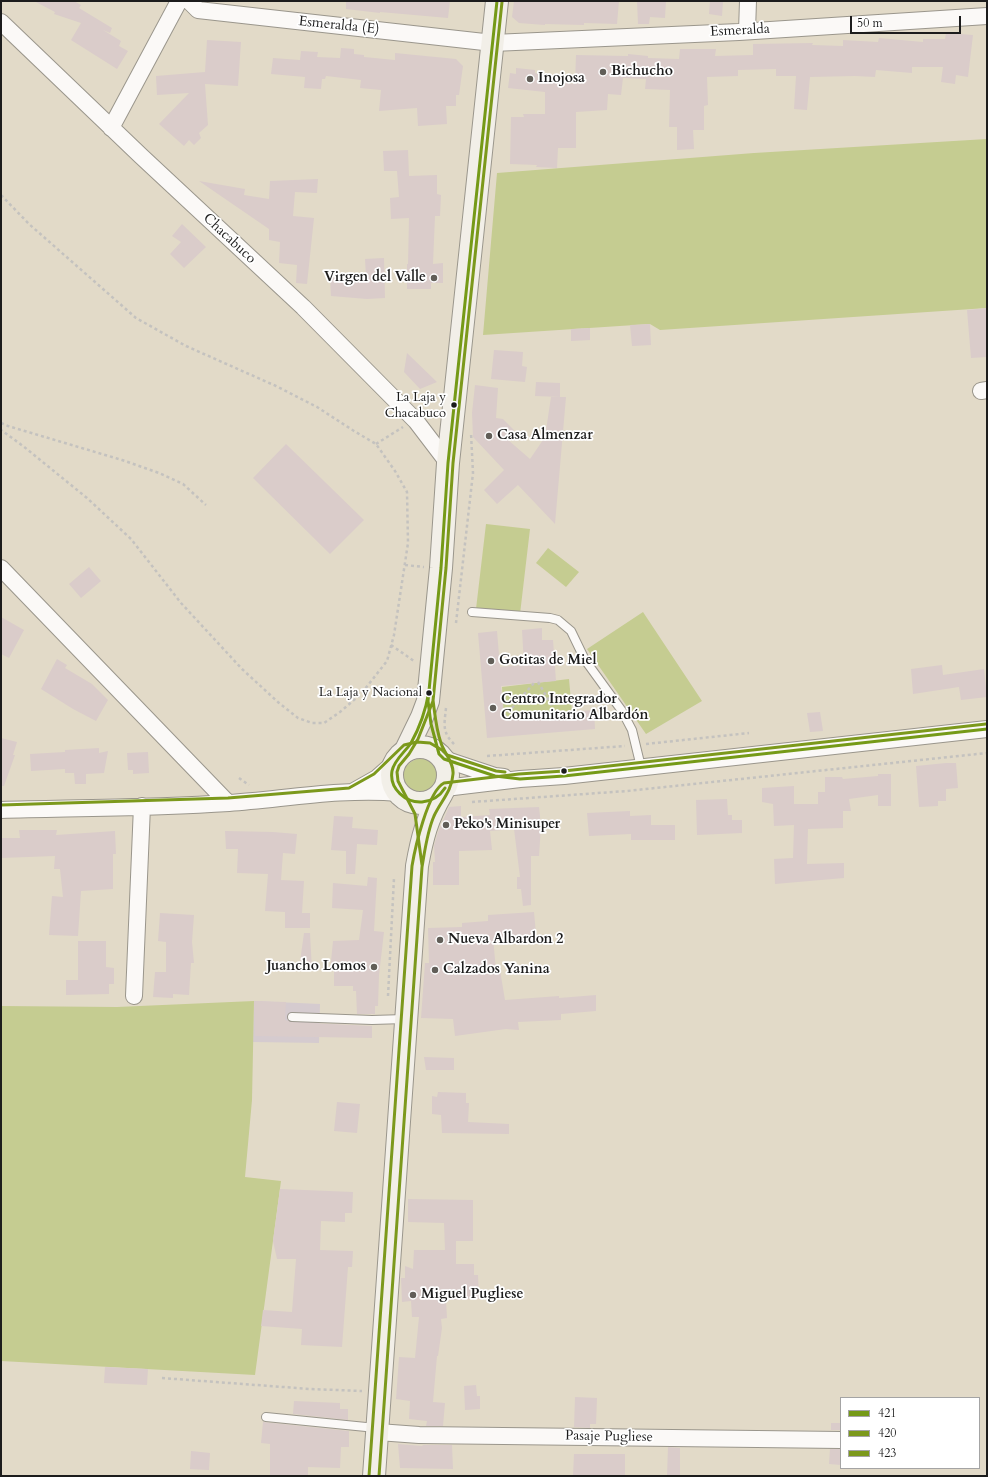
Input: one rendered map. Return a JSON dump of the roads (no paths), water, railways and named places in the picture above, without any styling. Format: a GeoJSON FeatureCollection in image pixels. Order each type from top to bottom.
{"type":"FeatureCollection","features":[{"type":"Feature","properties":{"kind":"main road"},"geometry":{"type":"LineString","coordinates":[[374,1476],[417,866],[422,837],[430,813],[444,791],[449,773],[447,754],[431,724],[437,703],[432,666],[448,464],[497,1]]}},
{"type":"Feature","properties":{"kind":"main road"},"geometry":{"type":"LineString","coordinates":[[417,866],[410,815],[401,795],[393,784],[392,772],[422,717],[437,703]]}},
{"type":"Feature","properties":{"kind":"main road"},"geometry":{"type":"LineString","coordinates":[[401,756],[417,747],[429,748],[447,754]]}},
{"type":"Feature","properties":{"kind":"main road"},"geometry":{"type":"LineString","coordinates":[[401,795],[416,803],[430,801],[444,791]]}},
{"type":"Feature","properties":{"kind":"street"},"geometry":{"type":"LineString","coordinates":[[111,128],[179,1]]}},
{"type":"Feature","properties":{"kind":"street","name":"Esmeralda (E)"},"geometry":{"type":"LineString","coordinates":[[189,1],[198,10],[493,43]]}},
{"type":"Feature","properties":{"kind":"street"},"geometry":{"type":"LineString","coordinates":[[747,31],[748,1]]}},
{"type":"Feature","properties":{"kind":"street","name":"Esmeralda"},"geometry":{"type":"LineString","coordinates":[[493,43],[747,31],[987,16]]}},
{"type":"Feature","properties":{"kind":"street","name":"Chacabuco"},"geometry":{"type":"LineString","coordinates":[[1,22],[111,128],[303,307],[416,421],[448,464]]}},
{"type":"Feature","properties":{"kind":"street"},"geometry":{"type":"LineString","coordinates":[[1,568],[228,803]]}},
{"type":"Feature","properties":{"kind":"street"},"geometry":{"type":"LineString","coordinates":[[444,791],[520,779],[564,776],[987,729]]}},
{"type":"Feature","properties":{"kind":"street"},"geometry":{"type":"LineString","coordinates":[[447,754],[495,776],[520,779]]}},
{"type":"Feature","properties":{"kind":"street"},"geometry":{"type":"LineString","coordinates":[[351,793],[377,778],[401,756]]}},
{"type":"Feature","properties":{"kind":"street"},"geometry":{"type":"LineString","coordinates":[[1,810],[228,803],[351,793],[383,792],[401,795]]}},
{"type":"Feature","properties":{"kind":"street"},"geometry":{"type":"LineString","coordinates":[[134,996],[142,806]]}},
{"type":"Feature","properties":{"kind":"street","name":"Pasaje Pugliese"},"geometry":{"type":"LineString","coordinates":[[378,1430],[419,1435],[840,1440]]}},
{"type":"Feature","properties":{"kind":"lane"},"geometry":{"type":"LineString","coordinates":[[472,612],[550,618],[558,620],[564,624],[571,631],[585,660],[622,710],[632,730],[640,767]]}},
{"type":"Feature","properties":{"kind":"lane"},"geometry":{"type":"LineString","coordinates":[[292,1017],[365,1020],[406,1019]]}},
{"type":"Feature","properties":{"kind":"lane"},"geometry":{"type":"LineString","coordinates":[[266,1417],[378,1430]]}},
{"type":"Feature","properties":{"kind":"place","name":"Bichucho"},"geometry":{"type":"Point","coordinates":[603,72]}},
{"type":"Feature","properties":{"kind":"place","name":"Inojosa"},"geometry":{"type":"Point","coordinates":[530,79]}},
{"type":"Feature","properties":{"kind":"place","name":"Virgen del Valle"},"geometry":{"type":"Point","coordinates":[434,278]}},
{"type":"Feature","properties":{"kind":"place","name":"La Laja y Chacabuco"},"geometry":{"type":"Point","coordinates":[454,405]}},
{"type":"Feature","properties":{"kind":"place","name":"Casa Almenzar"},"geometry":{"type":"Point","coordinates":[489,436]}},
{"type":"Feature","properties":{"kind":"place","name":"Gotitas de Miel"},"geometry":{"type":"Point","coordinates":[491,661]}},
{"type":"Feature","properties":{"kind":"place","name":"La Laja y Nacional"},"geometry":{"type":"Point","coordinates":[429,693]}},
{"type":"Feature","properties":{"kind":"place","name":"Centro Integrador Comunitario Albardón"},"geometry":{"type":"Point","coordinates":[493,708]}},
{"type":"Feature","properties":{"kind":"place","name":"Peko's Minisuper"},"geometry":{"type":"Point","coordinates":[446,825]}},
{"type":"Feature","properties":{"kind":"place","name":"Nueva Albardon 2"},"geometry":{"type":"Point","coordinates":[440,940]}},
{"type":"Feature","properties":{"kind":"place","name":"Juancho Lomos"},"geometry":{"type":"Point","coordinates":[374,967]}},
{"type":"Feature","properties":{"kind":"place","name":"Calzados Yanina"},"geometry":{"type":"Point","coordinates":[435,970]}},
{"type":"Feature","properties":{"kind":"place","name":"Miguel Pugliese"},"geometry":{"type":"Point","coordinates":[413,1295]}}]}
